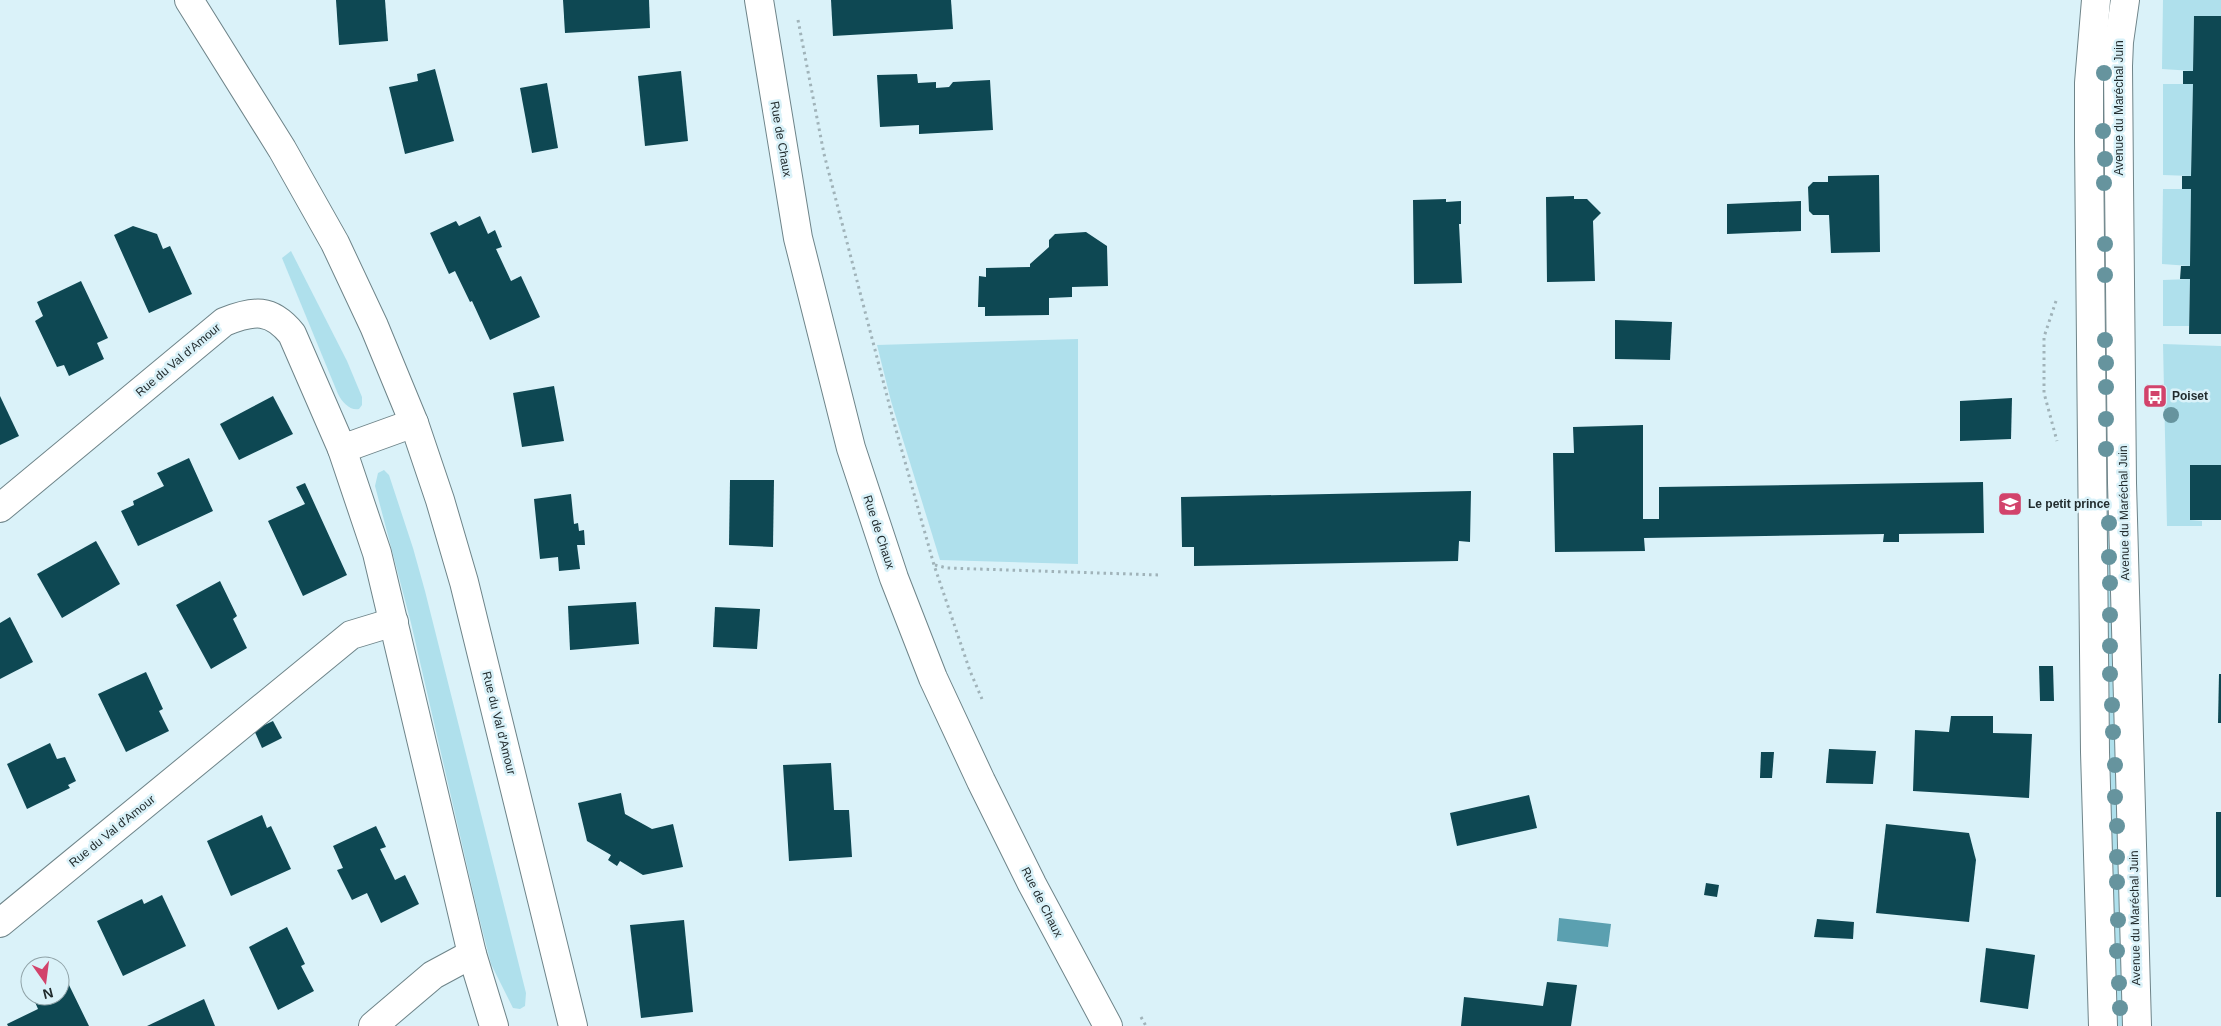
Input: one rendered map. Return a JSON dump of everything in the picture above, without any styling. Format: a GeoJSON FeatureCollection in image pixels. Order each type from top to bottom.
{"type":"FeatureCollection","features":[{"type":"Feature","properties":{"kind":"street","name":"Rue du Val d'Amour"},"geometry":{"type":"LineString","coordinates":[[189,0],[282,149],[335,243],[374,326],[414,424],[440,500],[464,582],[573,1026]]}},
{"type":"Feature","properties":{"kind":"street","name":"Rue de Chaux"},"geometry":{"type":"LineString","coordinates":[[759,0],[798,238],[851,448],[894,578],[933,678],[981,781],[1032,884],[1108,1026]]}},
{"type":"Feature","properties":{"kind":"street"},"geometry":{"type":"LineString","coordinates":[[2096,0],[2089,83],[2089,150],[2095,752],[2103,1026]]}},
{"type":"Feature","properties":{"kind":"street","name":"Avenue du Maréchal Juin"},"geometry":{"type":"LineString","coordinates":[[2125,0],[2119,42],[2118,66],[2122,484],[2137,1026]]}},
{"type":"Feature","properties":{"kind":"street","name":"Rue du Val d'Amour"},"geometry":{"type":"LineString","coordinates":[[0,508],[224,322],[248,314],[269,314],[282,322],[292,334],[342,449],[377,553],[472,954],[494,1026]]}},
{"type":"Feature","properties":{"kind":"street"},"geometry":{"type":"LineString","coordinates":[[342,449],[414,424]]}},
{"type":"Feature","properties":{"kind":"street","name":"Rue du Val d'Amour"},"geometry":{"type":"LineString","coordinates":[[0,923],[351,635],[394,622]]}},
{"type":"Feature","properties":{"kind":"street"},"geometry":{"type":"LineString","coordinates":[[373,1026],[433,975],[472,954]]}},
{"type":"Feature","properties":{"kind":"path"},"geometry":{"type":"LineString","coordinates":[[798,19],[824,154],[893,419],[934,565],[970,671],[985,706]]}},
{"type":"Feature","properties":{"kind":"path"},"geometry":{"type":"LineString","coordinates":[[934,565],[948,568],[1160,575]]}},
{"type":"Feature","properties":{"kind":"path"},"geometry":{"type":"LineString","coordinates":[[1136,1009],[1146,1026]]}},
{"type":"Feature","properties":{"kind":"shaded area"},"geometry":{"type":"Polygon","coordinates":[[[2163,0],[2221,0],[2221,16],[2194,16],[2193,71],[2162,69],[2163,0]]]}},
{"type":"Feature","properties":{"kind":"shaded area"},"geometry":{"type":"Polygon","coordinates":[[[2163,84],[2193,84],[2191,176],[2163,175],[2163,84]]]}},
{"type":"Feature","properties":{"kind":"shaded area"},"geometry":{"type":"Polygon","coordinates":[[[2163,189],[2191,189],[2190,266],[2162,264],[2163,189]]]}},
{"type":"Feature","properties":{"kind":"shaded area"},"geometry":{"type":"Polygon","coordinates":[[[291,251],[347,361],[362,397],[362,405],[359,409],[352,409],[338,394],[282,258],[291,251]]]}},
{"type":"Feature","properties":{"kind":"shaded area"},"geometry":{"type":"Polygon","coordinates":[[[2190,279],[2189,326],[2163,326],[2163,280],[2190,279]]]}},
{"type":"Feature","properties":{"kind":"shaded area"},"geometry":{"type":"Polygon","coordinates":[[[1078,339],[1078,564],[940,560],[891,401],[877,345],[1078,339]]]}},
{"type":"Feature","properties":{"kind":"shaded area"},"geometry":{"type":"Polygon","coordinates":[[[2163,344],[2221,346],[2221,465],[2190,465],[2190,520],[2202,521],[2202,526],[2167,526],[2163,344]]]}},
{"type":"Feature","properties":{"kind":"shaded area"},"geometry":{"type":"Polygon","coordinates":[[[384,470],[389,475],[425,591],[526,993],[525,1006],[520,1009],[513,1008],[491,964],[477,909],[411,623],[375,486],[378,473],[384,470]]]}},
{"type":"Feature","properties":{"kind":"shaded area"},"geometry":{"type":"Polygon","coordinates":[[[2099,489],[2115,490],[2129,1026],[2114,1026],[2099,489]]]}},
{"type":"Feature","properties":{"kind":"shaded area"},"geometry":{"type":"Polygon","coordinates":[[[1559,918],[1611,924],[1608,947],[1557,941],[1559,918]]]}},
{"type":"Feature","properties":{"kind":"building"},"geometry":{"type":"Polygon","coordinates":[[[336,0],[385,0],[388,41],[339,45],[336,0]]]}},
{"type":"Feature","properties":{"kind":"building"},"geometry":{"type":"Polygon","coordinates":[[[563,0],[649,0],[650,28],[565,33],[563,0]]]}},
{"type":"Feature","properties":{"kind":"building"},"geometry":{"type":"Polygon","coordinates":[[[831,0],[951,0],[953,29],[833,36],[831,0]]]}},
{"type":"Feature","properties":{"kind":"building"},"geometry":{"type":"Polygon","coordinates":[[[2194,16],[2221,16],[2221,334],[2189,334],[2190,279],[2180,279],[2181,266],[2190,266],[2191,189],[2182,189],[2182,176],[2191,176],[2193,84],[2183,84],[2183,71],[2193,71],[2194,16]]]}},
{"type":"Feature","properties":{"kind":"building"},"geometry":{"type":"Polygon","coordinates":[[[435,69],[454,141],[405,154],[389,87],[418,81],[417,74],[435,69]]]}},
{"type":"Feature","properties":{"kind":"building"},"geometry":{"type":"Polygon","coordinates":[[[681,71],[688,141],[645,146],[638,76],[681,71]]]}},
{"type":"Feature","properties":{"kind":"building"},"geometry":{"type":"Polygon","coordinates":[[[917,74],[918,83],[936,82],[936,88],[949,87],[953,82],[990,80],[993,130],[919,134],[919,125],[880,127],[877,75],[917,74]]]}},
{"type":"Feature","properties":{"kind":"building"},"geometry":{"type":"Polygon","coordinates":[[[547,83],[558,148],[532,153],[520,88],[547,83]]]}},
{"type":"Feature","properties":{"kind":"building"},"geometry":{"type":"Polygon","coordinates":[[[1879,175],[1880,252],[1831,253],[1829,215],[1813,215],[1809,211],[1808,187],[1813,182],[1828,182],[1828,176],[1879,175]]]}},
{"type":"Feature","properties":{"kind":"building"},"geometry":{"type":"Polygon","coordinates":[[[1574,196],[1574,199],[1587,199],[1601,213],[1593,221],[1595,281],[1547,282],[1546,197],[1574,196]]]}},
{"type":"Feature","properties":{"kind":"building"},"geometry":{"type":"Polygon","coordinates":[[[1446,199],[1446,202],[1461,201],[1461,224],[1459,224],[1462,283],[1414,284],[1413,200],[1446,199]]]}},
{"type":"Feature","properties":{"kind":"building"},"geometry":{"type":"Polygon","coordinates":[[[1801,201],[1801,231],[1727,234],[1727,204],[1801,201]]]}},
{"type":"Feature","properties":{"kind":"building"},"geometry":{"type":"Polygon","coordinates":[[[480,216],[488,234],[495,230],[502,247],[496,249],[511,281],[521,276],[540,317],[490,340],[472,301],[470,302],[455,271],[449,274],[430,233],[456,221],[459,226],[480,216]]]}},
{"type":"Feature","properties":{"kind":"building"},"geometry":{"type":"Polygon","coordinates":[[[133,226],[157,234],[163,249],[170,246],[192,294],[149,313],[114,235],[133,226]]]}},
{"type":"Feature","properties":{"kind":"building"},"geometry":{"type":"Polygon","coordinates":[[[1086,232],[1107,246],[1108,286],[1072,287],[1072,297],[1049,298],[1049,315],[985,316],[985,307],[978,307],[979,276],[986,277],[986,268],[1030,267],[1030,264],[1049,247],[1049,240],[1055,234],[1086,232]]]}},
{"type":"Feature","properties":{"kind":"building"},"geometry":{"type":"Polygon","coordinates":[[[81,281],[108,338],[97,343],[104,359],[69,376],[64,365],[57,367],[35,321],[43,316],[37,302],[81,281]]]}},
{"type":"Feature","properties":{"kind":"building"},"geometry":{"type":"Polygon","coordinates":[[[1615,320],[1672,322],[1670,360],[1615,359],[1615,320]]]}},
{"type":"Feature","properties":{"kind":"building"},"geometry":{"type":"Polygon","coordinates":[[[554,386],[564,441],[522,447],[513,393],[554,386]]]}},
{"type":"Feature","properties":{"kind":"building"},"geometry":{"type":"Polygon","coordinates":[[[0,396],[19,436],[0,445],[0,396]]]}},
{"type":"Feature","properties":{"kind":"building"},"geometry":{"type":"Polygon","coordinates":[[[273,396],[293,434],[239,460],[220,424],[273,396]]]}},
{"type":"Feature","properties":{"kind":"building"},"geometry":{"type":"Polygon","coordinates":[[[2012,398],[2011,439],[1960,441],[1960,401],[2012,398]]]}},
{"type":"Feature","properties":{"kind":"building"},"geometry":{"type":"Polygon","coordinates":[[[1643,425],[1643,519],[1659,519],[1659,487],[1983,482],[1984,533],[1899,534],[1899,542],[1883,542],[1884,534],[1644,538],[1645,551],[1555,552],[1553,453],[1574,453],[1573,427],[1643,425]]]}},
{"type":"Feature","properties":{"kind":"building"},"geometry":{"type":"Polygon","coordinates":[[[189,458],[213,511],[138,546],[121,511],[134,505],[133,501],[164,486],[157,473],[189,458]]]}},
{"type":"Feature","properties":{"kind":"building"},"geometry":{"type":"Polygon","coordinates":[[[2190,465],[2221,465],[2221,520],[2190,520],[2190,465]]]}},
{"type":"Feature","properties":{"kind":"building"},"geometry":{"type":"Polygon","coordinates":[[[730,480],[774,480],[773,547],[729,545],[730,480]]]}},
{"type":"Feature","properties":{"kind":"building"},"geometry":{"type":"Polygon","coordinates":[[[305,483],[347,575],[303,596],[268,521],[305,504],[296,487],[305,483]]]}},
{"type":"Feature","properties":{"kind":"building"},"geometry":{"type":"Polygon","coordinates":[[[1471,491],[1470,542],[1459,541],[1458,561],[1194,566],[1194,547],[1182,547],[1181,497],[1471,491]]]}},
{"type":"Feature","properties":{"kind":"building"},"geometry":{"type":"Polygon","coordinates":[[[571,494],[574,524],[578,523],[579,531],[584,530],[585,545],[577,545],[580,569],[559,571],[558,557],[540,559],[534,499],[571,494]]]}},
{"type":"Feature","properties":{"kind":"building"},"geometry":{"type":"Polygon","coordinates":[[[96,541],[120,584],[62,618],[37,574],[96,541]]]}},
{"type":"Feature","properties":{"kind":"building"},"geometry":{"type":"Polygon","coordinates":[[[220,581],[237,616],[233,619],[247,648],[211,669],[176,605],[220,581]]]}},
{"type":"Feature","properties":{"kind":"building"},"geometry":{"type":"Polygon","coordinates":[[[636,602],[639,644],[570,650],[568,606],[636,602]]]}},
{"type":"Feature","properties":{"kind":"building"},"geometry":{"type":"Polygon","coordinates":[[[715,607],[760,609],[757,649],[713,647],[715,607]]]}},
{"type":"Feature","properties":{"kind":"building"},"geometry":{"type":"Polygon","coordinates":[[[10,617],[33,662],[0,679],[0,623],[10,617]]]}},
{"type":"Feature","properties":{"kind":"building"},"geometry":{"type":"Polygon","coordinates":[[[2039,666],[2053,666],[2054,701],[2040,701],[2039,666]]]}},
{"type":"Feature","properties":{"kind":"building"},"geometry":{"type":"Polygon","coordinates":[[[146,672],[163,709],[159,711],[169,731],[126,752],[98,694],[146,672]]]}},
{"type":"Feature","properties":{"kind":"building"},"geometry":{"type":"Polygon","coordinates":[[[2219,674],[2221,674],[2221,723],[2218,723],[2219,674]]]}},
{"type":"Feature","properties":{"kind":"building"},"geometry":{"type":"Polygon","coordinates":[[[1951,716],[1993,716],[1993,733],[2032,734],[2029,798],[1913,791],[1915,730],[1949,732],[1951,716]]]}},
{"type":"Feature","properties":{"kind":"building"},"geometry":{"type":"Polygon","coordinates":[[[273,721],[282,738],[262,748],[254,730],[273,721]]]}},
{"type":"Feature","properties":{"kind":"building"},"geometry":{"type":"Polygon","coordinates":[[[50,743],[57,759],[65,757],[76,781],[68,785],[70,788],[27,809],[7,764],[50,743]]]}},
{"type":"Feature","properties":{"kind":"building"},"geometry":{"type":"Polygon","coordinates":[[[1829,749],[1876,751],[1873,784],[1826,783],[1829,749]]]}},
{"type":"Feature","properties":{"kind":"building"},"geometry":{"type":"Polygon","coordinates":[[[1761,752],[1774,752],[1772,778],[1760,778],[1761,752]]]}},
{"type":"Feature","properties":{"kind":"building"},"geometry":{"type":"Polygon","coordinates":[[[831,763],[834,810],[849,810],[852,857],[789,861],[783,765],[831,763]]]}},
{"type":"Feature","properties":{"kind":"building"},"geometry":{"type":"Polygon","coordinates":[[[621,793],[625,814],[652,829],[673,824],[683,867],[643,875],[620,861],[617,866],[608,860],[611,855],[587,841],[578,803],[621,793]]]}},
{"type":"Feature","properties":{"kind":"building"},"geometry":{"type":"Polygon","coordinates":[[[1529,795],[1537,828],[1457,846],[1450,813],[1529,795]]]}},
{"type":"Feature","properties":{"kind":"building"},"geometry":{"type":"Polygon","coordinates":[[[2216,812],[2221,812],[2221,897],[2216,897],[2216,812]]]}},
{"type":"Feature","properties":{"kind":"building"},"geometry":{"type":"Polygon","coordinates":[[[262,815],[267,828],[271,826],[291,869],[231,896],[207,841],[262,815]]]}},
{"type":"Feature","properties":{"kind":"building"},"geometry":{"type":"Polygon","coordinates":[[[1886,824],[1969,833],[1976,860],[1969,922],[1876,913],[1886,824]]]}},
{"type":"Feature","properties":{"kind":"building"},"geometry":{"type":"Polygon","coordinates":[[[376,826],[386,847],[380,849],[395,880],[405,875],[419,904],[381,923],[367,893],[352,900],[337,870],[343,868],[333,846],[376,826]]]}},
{"type":"Feature","properties":{"kind":"building"},"geometry":{"type":"Polygon","coordinates":[[[1706,883],[1719,885],[1717,897],[1704,895],[1706,883]]]}},
{"type":"Feature","properties":{"kind":"building"},"geometry":{"type":"Polygon","coordinates":[[[162,895],[186,946],[123,976],[97,921],[142,899],[144,904],[162,895]]]}},
{"type":"Feature","properties":{"kind":"building"},"geometry":{"type":"Polygon","coordinates":[[[1817,919],[1854,922],[1853,939],[1814,937],[1817,919]]]}},
{"type":"Feature","properties":{"kind":"building"},"geometry":{"type":"Polygon","coordinates":[[[684,920],[693,1012],[641,1018],[630,925],[684,920]]]}},
{"type":"Feature","properties":{"kind":"building"},"geometry":{"type":"Polygon","coordinates":[[[287,927],[305,964],[301,966],[314,991],[278,1010],[249,947],[287,927]]]}},
{"type":"Feature","properties":{"kind":"building"},"geometry":{"type":"Polygon","coordinates":[[[1986,948],[2035,955],[2028,1009],[1980,1002],[1986,948]]]}},
{"type":"Feature","properties":{"kind":"building"},"geometry":{"type":"Polygon","coordinates":[[[1547,982],[1577,985],[1571,1026],[1461,1026],[1464,997],[1543,1006],[1547,982]]]}},
{"type":"Feature","properties":{"kind":"building"},"geometry":{"type":"Polygon","coordinates":[[[70,987],[89,1026],[8,1026],[7,1024],[38,1009],[37,1006],[70,1006],[70,987]]]}},
{"type":"Feature","properties":{"kind":"building"},"geometry":{"type":"Polygon","coordinates":[[[204,999],[215,1026],[147,1026],[204,999]]]}},
{"type":"Feature","properties":{"kind":"place","name":"Poiset"},"geometry":{"type":"Point","coordinates":[2155,396]}},
{"type":"Feature","properties":{"kind":"place","name":"Le petit prince"},"geometry":{"type":"Point","coordinates":[2010,504]}}]}
